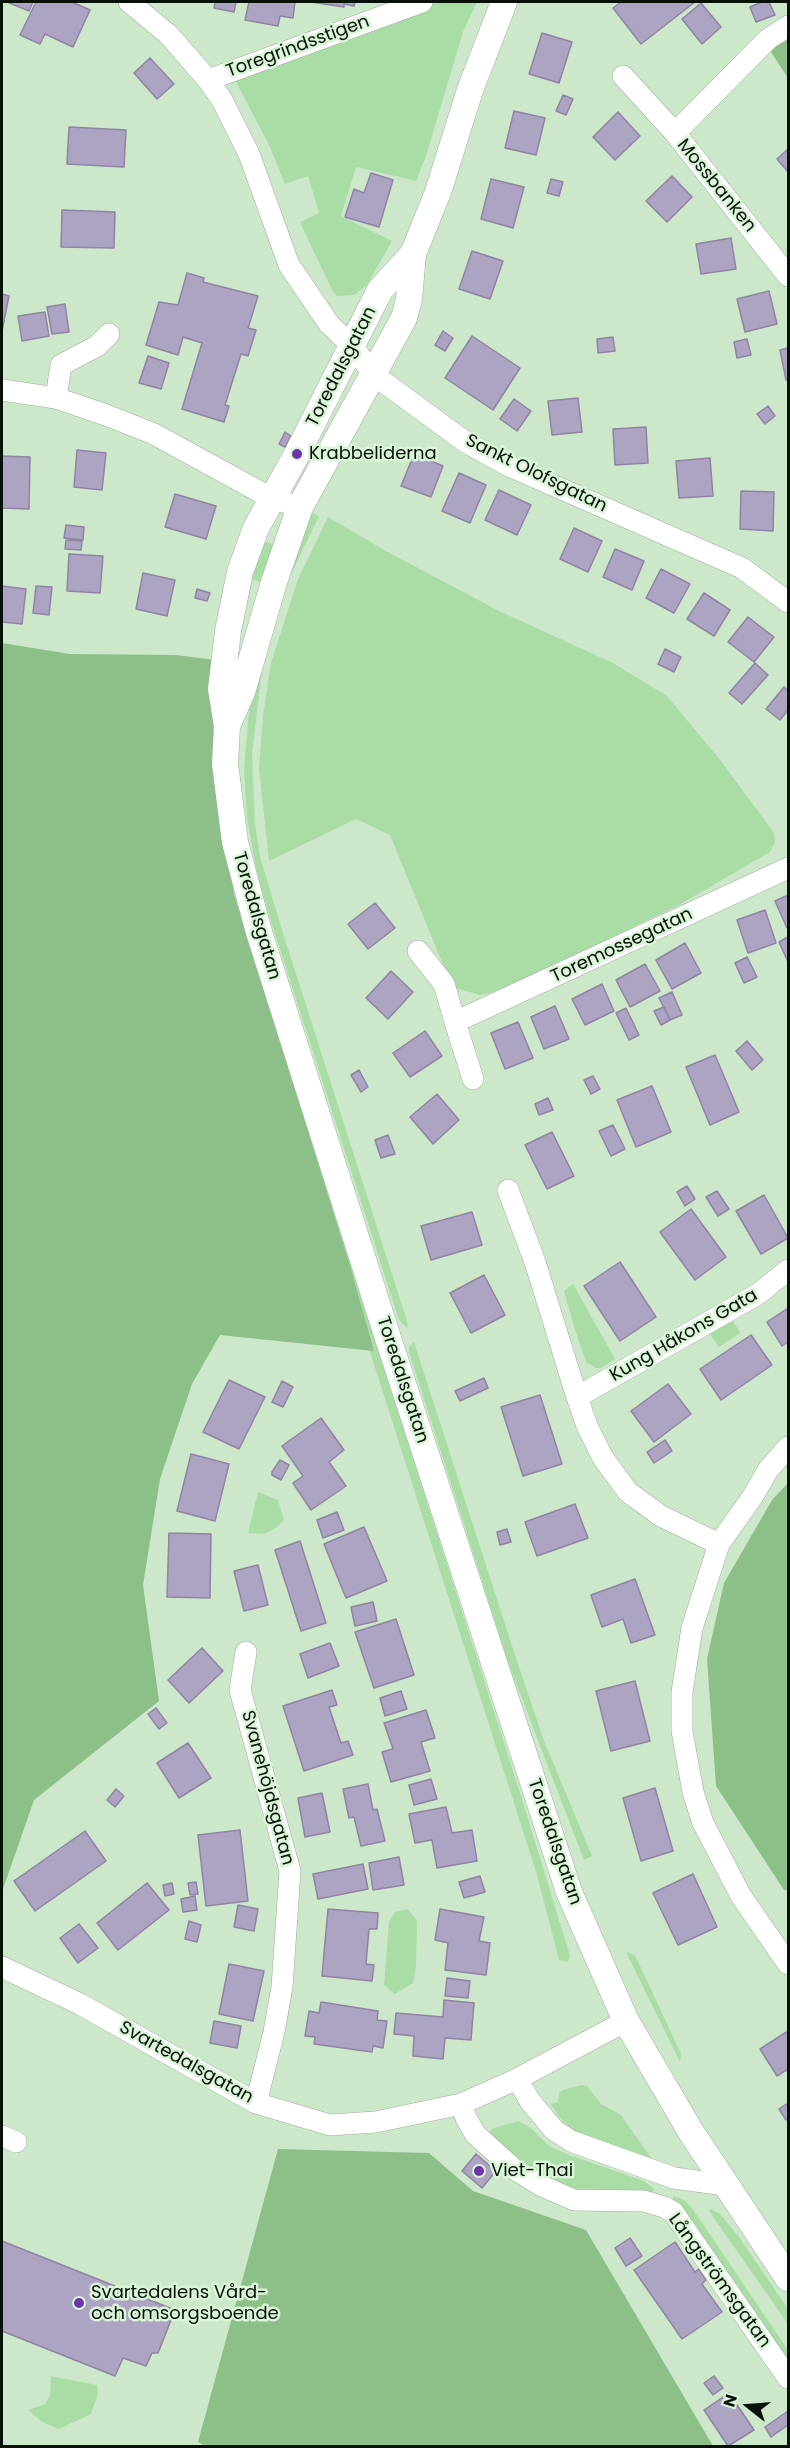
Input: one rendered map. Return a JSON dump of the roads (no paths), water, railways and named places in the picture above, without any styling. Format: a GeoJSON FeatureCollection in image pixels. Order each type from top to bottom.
{"type":"FeatureCollection","features":[{"type":"Feature","properties":{"kind":"street","name":"Sankt Olofsgatan"},"geometry":{"type":"LineString","coordinates":[[129,2],[169,35],[222,100],[249,154],[289,265],[329,324],[353,347],[374,375],[464,441],[509,466],[742,568],[789,603]]}},
{"type":"Feature","properties":{"kind":"street","name":"Toregrindsstigen"},"geometry":{"type":"LineString","coordinates":[[208,80],[422,2]]}},
{"type":"Feature","properties":{"kind":"street","name":"Toredalsgatan"},"geometry":{"type":"LineString","coordinates":[[227,726],[242,692],[274,582],[300,507],[404,318],[409,299],[413,254],[438,192],[478,68],[504,2]]}},
{"type":"Feature","properties":{"kind":"street","name":"Mossbanken"},"geometry":{"type":"LineString","coordinates":[[789,26],[768,39],[675,133],[789,276]]}},
{"type":"Feature","properties":{"kind":"street"},"geometry":{"type":"LineString","coordinates":[[623,76],[675,133]]}},
{"type":"Feature","properties":{"kind":"street","name":"Toredalsgatan"},"geometry":{"type":"LineString","coordinates":[[413,254],[380,290],[353,347],[256,528],[240,572],[228,631],[221,688],[227,726],[225,764],[231,820],[240,865],[258,929],[386,1332],[565,1881],[626,2021]]}},
{"type":"Feature","properties":{"kind":"street"},"geometry":{"type":"LineString","coordinates":[[56,398],[61,365],[97,346],[110,334]]}},
{"type":"Feature","properties":{"kind":"street"},"geometry":{"type":"LineString","coordinates":[[2,390],[56,398],[154,434],[271,498],[300,507]]}},
{"type":"Feature","properties":{"kind":"street","name":"Toremossegatan"},"geometry":{"type":"LineString","coordinates":[[456,1022],[789,868]]}},
{"type":"Feature","properties":{"kind":"street"},"geometry":{"type":"LineString","coordinates":[[418,951],[444,984],[473,1079]]}},
{"type":"Feature","properties":{"kind":"street"},"geometry":{"type":"LineString","coordinates":[[508,1190],[535,1262],[577,1397],[603,1458],[628,1492],[661,1516],[719,1544]]}},
{"type":"Feature","properties":{"kind":"street","name":"Kung Håkons Gata"},"geometry":{"type":"LineString","coordinates":[[577,1397],[758,1294],[789,1270]]}},
{"type":"Feature","properties":{"kind":"street"},"geometry":{"type":"LineString","coordinates":[[789,1447],[768,1470],[753,1496],[719,1544],[692,1628],[682,1692],[684,1741],[693,1792],[703,1822],[741,1896],[789,1964]]}},
{"type":"Feature","properties":{"kind":"street","name":"Svanehöjdsgatan"},"geometry":{"type":"LineString","coordinates":[[246,1652],[240,1690],[290,1871],[282,1987],[274,2032],[256,2103]]}},
{"type":"Feature","properties":{"kind":"street","name":"Svartedalsgatan"},"geometry":{"type":"LineString","coordinates":[[2,1967],[80,2004],[256,2103],[330,2125],[376,2122],[461,2104],[517,2079],[626,2021]]}},
{"type":"Feature","properties":{"kind":"street"},"geometry":{"type":"LineString","coordinates":[[626,2021],[691,2132],[789,2278]]}},
{"type":"Feature","properties":{"kind":"street"},"geometry":{"type":"LineString","coordinates":[[517,2079],[530,2101],[554,2130],[571,2141],[674,2178],[726,2185]]}},
{"type":"Feature","properties":{"kind":"street","name":"Långströmsgatan"},"geometry":{"type":"LineString","coordinates":[[461,2104],[475,2134],[514,2169],[542,2186],[574,2200],[644,2201],[673,2212],[789,2378]]}},
{"type":"Feature","properties":{"kind":"place","name":"Krabbeliderna"},"geometry":{"type":"Point","coordinates":[297,454]}},
{"type":"Feature","properties":{"kind":"place","name":"Viet-Thai"},"geometry":{"type":"Point","coordinates":[479,2171]}},
{"type":"Feature","properties":{"kind":"place","name":"Svartedalens Vård- och omsorgsboende"},"geometry":{"type":"Point","coordinates":[79,2303]}}]}
